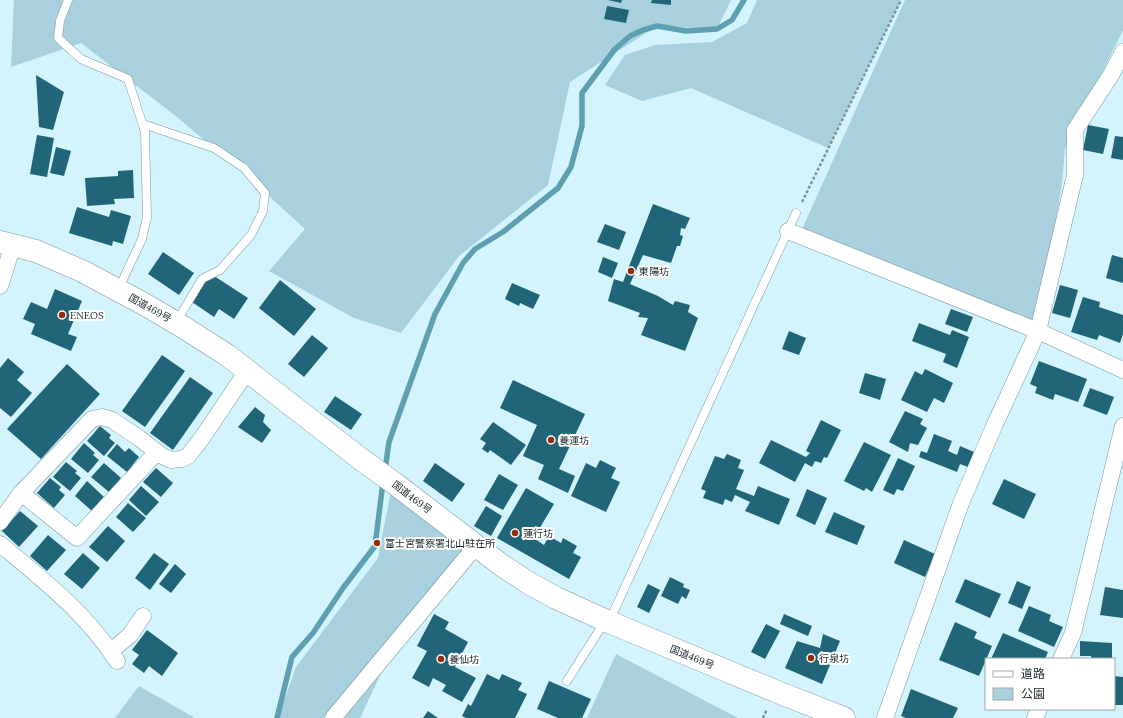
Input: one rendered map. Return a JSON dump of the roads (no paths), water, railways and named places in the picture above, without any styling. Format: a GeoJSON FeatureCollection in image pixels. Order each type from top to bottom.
{"type":"FeatureCollection","features":[{"type":"Feature","properties":{"kind":"highway","name":"国道469号"},"geometry":{"type":"LineString","coordinates":[[6,243],[36,251],[82,271],[176,322],[227,356],[476,546],[533,585],[556,598],[609,622],[844,718]]}},
{"type":"Feature","properties":{"kind":"street"},"geometry":{"type":"LineString","coordinates":[[885,718],[961,502],[994,424],[1038,331],[1075,175],[1075,130],[1111,75],[1123,52]]}},
{"type":"Feature","properties":{"kind":"street"},"geometry":{"type":"LineString","coordinates":[[788,232],[1038,331],[1123,370]]}},
{"type":"Feature","properties":{"kind":"street"},"geometry":{"type":"LineString","coordinates":[[0,286],[6,243]]}},
{"type":"Feature","properties":{"kind":"street"},"geometry":{"type":"LineString","coordinates":[[0,522],[21,493],[92,419],[102,417],[112,420],[157,452],[171,460],[182,459],[188,456],[202,438],[247,371]]}},
{"type":"Feature","properties":{"kind":"street"},"geometry":{"type":"LineString","coordinates":[[1061,658],[1073,632],[1123,426]]}},
{"type":"Feature","properties":{"kind":"street"},"geometry":{"type":"LineString","coordinates":[[21,493],[77,538],[157,452]]}},
{"type":"Feature","properties":{"kind":"street"},"geometry":{"type":"LineString","coordinates":[[0,544],[50,585],[100,636],[114,656],[143,616]]}},
{"type":"Feature","properties":{"kind":"street"},"geometry":{"type":"LineString","coordinates":[[333,718],[476,546]]}},
{"type":"Feature","properties":{"kind":"lane"},"geometry":{"type":"LineString","coordinates":[[68,0],[60,21],[58,38],[81,59],[128,80],[145,132],[147,217],[142,239],[118,290]]}},
{"type":"Feature","properties":{"kind":"lane"},"geometry":{"type":"LineString","coordinates":[[143,124],[214,148],[244,168],[265,193],[263,211],[251,235],[220,270],[202,279],[176,322]]}},
{"type":"Feature","properties":{"kind":"lane"},"geometry":{"type":"LineString","coordinates":[[567,681],[600,629],[609,622],[796,213]]}},
{"type":"Feature","properties":{"kind":"waterway"},"geometry":{"type":"LineString","coordinates":[[385,470],[389,442],[435,314],[463,263],[475,249],[503,232],[558,188],[571,167],[582,126],[582,93],[615,49],[630,36],[657,26],[686,31],[717,29],[732,20],[744,0]]}},
{"type":"Feature","properties":{"kind":"waterway"},"geometry":{"type":"LineString","coordinates":[[277,718],[292,657],[313,633],[343,588],[375,546],[383,482]]}},
{"type":"Feature","properties":{"kind":"place","name":"東陽坊"},"geometry":{"type":"Point","coordinates":[631,271]}},
{"type":"Feature","properties":{"kind":"place","name":"ENEOS"},"geometry":{"type":"Point","coordinates":[62,315]}},
{"type":"Feature","properties":{"kind":"place","name":"養運坊"},"geometry":{"type":"Point","coordinates":[551,440]}},
{"type":"Feature","properties":{"kind":"place","name":"蓮行坊"},"geometry":{"type":"Point","coordinates":[515,533]}},
{"type":"Feature","properties":{"kind":"place","name":"富士宮警察署北山駐在所"},"geometry":{"type":"Point","coordinates":[377,543]}},
{"type":"Feature","properties":{"kind":"place","name":"行泉坊"},"geometry":{"type":"Point","coordinates":[811,658]}},
{"type":"Feature","properties":{"kind":"place","name":"養仙坊"},"geometry":{"type":"Point","coordinates":[441,659]}}]}
